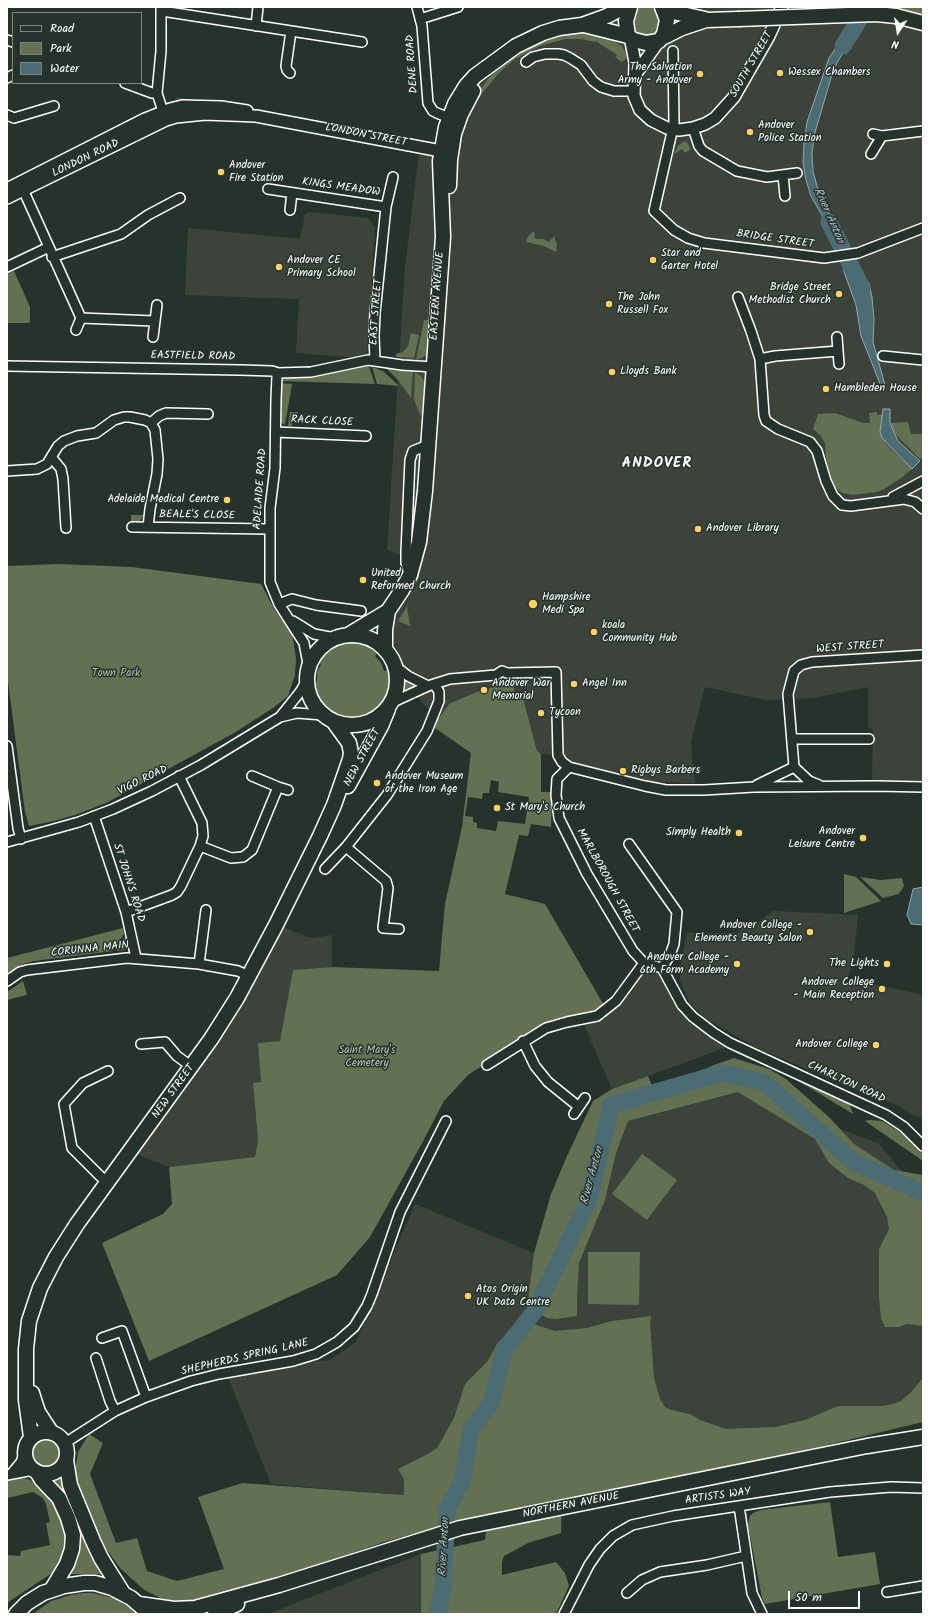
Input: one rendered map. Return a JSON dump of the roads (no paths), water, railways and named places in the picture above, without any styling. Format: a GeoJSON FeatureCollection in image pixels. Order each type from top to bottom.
{"type":"FeatureCollection","features":[{"type":"Feature","properties":{"kind":"main road","name":"EASTERN AVENUE"},"geometry":{"type":"LineString","coordinates":[[443,224],[448,206],[453,121],[457,99],[466,86],[506,52],[535,36],[559,28],[582,25],[607,16],[624,7]]}},
{"type":"Feature","properties":{"kind":"main road"},"geometry":{"type":"LineString","coordinates":[[629,36],[626,21],[630,7]]}},
{"type":"Feature","properties":{"kind":"main road"},"geometry":{"type":"LineString","coordinates":[[661,39],[666,26],[663,8],[706,20]]}},
{"type":"Feature","properties":{"kind":"main road"},"geometry":{"type":"LineString","coordinates":[[661,39],[682,28],[706,20],[876,14],[896,16],[923,23]]}},
{"type":"Feature","properties":{"kind":"main road","name":"EASTERN AVENUE"},"geometry":{"type":"LineString","coordinates":[[582,25],[629,36],[646,44],[661,39]]}},
{"type":"Feature","properties":{"kind":"main road","name":"EASTERN AVENUE"},"geometry":{"type":"LineString","coordinates":[[433,367],[443,224],[441,206],[441,151],[453,121],[473,92],[487,67]]}},
{"type":"Feature","properties":{"kind":"main road"},"geometry":{"type":"LineString","coordinates":[[385,650],[385,630],[388,611],[410,575],[419,542],[428,445],[433,367]]}},
{"type":"Feature","properties":{"kind":"main road"},"geometry":{"type":"LineString","coordinates":[[341,636],[357,635],[369,639],[385,650],[394,665],[397,684],[390,706],[376,718],[363,722],[346,724],[328,718],[311,701],[306,682],[308,664],[319,649],[341,636],[388,611]]}},
{"type":"Feature","properties":{"kind":"main road","name":"NEW STREET"},"geometry":{"type":"LineString","coordinates":[[334,805],[347,788],[371,746],[390,706]]}},
{"type":"Feature","properties":{"kind":"main road","name":"NEW STREET"},"geometry":{"type":"LineString","coordinates":[[31,1437],[26,1400],[26,1349],[28,1330],[37,1296],[65,1242],[211,1039],[249,976],[297,884],[334,805],[351,753],[346,738],[328,718]]}},
{"type":"Feature","properties":{"kind":"main road","name":"NEW STREET"},"geometry":{"type":"LineString","coordinates":[[27,1378],[38,1412],[51,1432],[62,1438],[65,1443]]}},
{"type":"Feature","properties":{"kind":"main road","name":"NORTHERN AVENUE"},"geometry":{"type":"LineString","coordinates":[[867,1446],[923,1429]]}},
{"type":"Feature","properties":{"kind":"main road"},"geometry":{"type":"LineString","coordinates":[[51,1432],[41,1432],[31,1437],[26,1444],[24,1454],[29,1465],[59,1498],[68,1518],[73,1535],[72,1549],[67,1564],[52,1589]]}},
{"type":"Feature","properties":{"kind":"main road","name":"NORTHERN AVENUE"},"geometry":{"type":"LineString","coordinates":[[139,1604],[174,1609],[195,1608],[279,1585],[460,1528],[867,1446],[923,1437]]}},
{"type":"Feature","properties":{"kind":"main road"},"geometry":{"type":"LineString","coordinates":[[65,1443],[67,1448],[66,1460],[70,1485],[101,1558],[123,1593]]}},
{"type":"Feature","properties":{"kind":"main road"},"geometry":{"type":"LineString","coordinates":[[35,1471],[42,1474],[54,1472],[63,1465],[66,1460]]}},
{"type":"Feature","properties":{"kind":"main road"},"geometry":{"type":"LineString","coordinates":[[15,1612],[34,1598],[52,1589],[74,1584],[95,1583],[123,1593],[139,1604],[149,1614]]}},
{"type":"Feature","properties":{"kind":"main road","name":"NORTHERN AVENUE"},"geometry":{"type":"LineString","coordinates":[[215,1614],[279,1585]]}},
{"type":"Feature","properties":{"kind":"street"},"geometry":{"type":"LineString","coordinates":[[256,26],[258,7]]}},
{"type":"Feature","properties":{"kind":"street","name":"DENE ROAD"},"geometry":{"type":"LineString","coordinates":[[417,7],[420,19],[428,102],[433,111],[453,121]]}},
{"type":"Feature","properties":{"kind":"street"},"geometry":{"type":"LineString","coordinates":[[420,19],[458,7]]}},
{"type":"Feature","properties":{"kind":"street","name":"SOUTH STREET"},"geometry":{"type":"LineString","coordinates":[[629,36],[634,56],[635,75],[633,91],[635,101],[643,114],[656,124],[673,129],[679,130],[693,128],[705,124],[715,118],[734,97],[769,36],[782,7]]}},
{"type":"Feature","properties":{"kind":"street"},"geometry":{"type":"LineString","coordinates":[[164,116],[157,93],[161,51],[162,9],[256,26],[362,42]]}},
{"type":"Feature","properties":{"kind":"street"},"geometry":{"type":"LineString","coordinates":[[290,31],[286,66],[290,73]]}},
{"type":"Feature","properties":{"kind":"street","name":"SOUTH STREET"},"geometry":{"type":"LineString","coordinates":[[635,75],[661,39]]}},
{"type":"Feature","properties":{"kind":"street"},"geometry":{"type":"LineString","coordinates":[[673,50],[673,129]]}},
{"type":"Feature","properties":{"kind":"street"},"geometry":{"type":"LineString","coordinates":[[526,62],[540,55],[558,54],[576,61],[593,81],[605,89],[614,91],[633,91]]}},
{"type":"Feature","properties":{"kind":"street"},"geometry":{"type":"LineString","coordinates":[[128,84],[152,93],[157,93]]}},
{"type":"Feature","properties":{"kind":"street"},"geometry":{"type":"LineString","coordinates":[[7,115],[14,118],[54,106]]}},
{"type":"Feature","properties":{"kind":"street","name":"LONDON STREET"},"geometry":{"type":"LineString","coordinates":[[164,116],[176,117],[205,114],[256,116],[441,151]]}},
{"type":"Feature","properties":{"kind":"street","name":"LONDON ROAD"},"geometry":{"type":"LineString","coordinates":[[7,189],[21,186],[164,116]]}},
{"type":"Feature","properties":{"kind":"street"},"geometry":{"type":"LineString","coordinates":[[693,128],[699,146],[703,151],[737,171],[767,177],[797,172]]}},
{"type":"Feature","properties":{"kind":"street","name":"BRIDGE STREET"},"geometry":{"type":"LineString","coordinates":[[673,129],[654,211],[674,230],[688,238],[704,243],[810,257],[838,257],[866,251],[923,228]]}},
{"type":"Feature","properties":{"kind":"street"},"geometry":{"type":"LineString","coordinates":[[871,154],[878,135],[923,131]]}},
{"type":"Feature","properties":{"kind":"street"},"geometry":{"type":"LineString","coordinates":[[783,175],[785,196]]}},
{"type":"Feature","properties":{"kind":"street","name":"EAST STREET"},"geometry":{"type":"LineString","coordinates":[[393,177],[386,207],[374,329],[376,360],[402,365],[433,367]]}},
{"type":"Feature","properties":{"kind":"street"},"geometry":{"type":"LineString","coordinates":[[21,186],[81,318],[76,330]]}},
{"type":"Feature","properties":{"kind":"street","name":"LONDON ROAD"},"geometry":{"type":"LineString","coordinates":[[7,198],[21,186]]}},
{"type":"Feature","properties":{"kind":"street","name":"KINGS MEADOW"},"geometry":{"type":"LineString","coordinates":[[268,189],[386,207]]}},
{"type":"Feature","properties":{"kind":"street","name":"KINGS MEADOW"},"geometry":{"type":"LineString","coordinates":[[290,210],[292,193]]}},
{"type":"Feature","properties":{"kind":"street"},"geometry":{"type":"LineString","coordinates":[[52,257],[121,234],[148,215],[180,198]]}},
{"type":"Feature","properties":{"kind":"street"},"geometry":{"type":"LineString","coordinates":[[7,267],[49,247]]}},
{"type":"Feature","properties":{"kind":"street"},"geometry":{"type":"LineString","coordinates":[[738,297],[760,359],[764,415],[766,421],[778,429],[810,442],[817,451],[826,481],[836,500],[842,505],[851,506],[888,500],[909,499],[923,509]]}},
{"type":"Feature","properties":{"kind":"street"},"geometry":{"type":"LineString","coordinates":[[153,337],[157,305]]}},
{"type":"Feature","properties":{"kind":"street"},"geometry":{"type":"LineString","coordinates":[[81,318],[154,321]]}},
{"type":"Feature","properties":{"kind":"street"},"geometry":{"type":"LineString","coordinates":[[837,337],[839,364]]}},
{"type":"Feature","properties":{"kind":"street"},"geometry":{"type":"LineString","coordinates":[[760,359],[775,356],[838,351]]}},
{"type":"Feature","properties":{"kind":"street"},"geometry":{"type":"LineString","coordinates":[[883,356],[923,360]]}},
{"type":"Feature","properties":{"kind":"street","name":"EASTFIELD ROAD"},"geometry":{"type":"LineString","coordinates":[[7,366],[232,369],[272,371],[278,373],[311,372],[361,360],[376,360]]}},
{"type":"Feature","properties":{"kind":"street","name":"ADELAIDE ROAD"},"geometry":{"type":"LineString","coordinates":[[278,373],[275,468],[270,529],[270,582],[279,604],[304,643],[308,664]]}},
{"type":"Feature","properties":{"kind":"street"},"geometry":{"type":"LineString","coordinates":[[7,471],[37,469],[48,464],[58,446],[64,441],[76,436],[96,434],[114,420],[124,417],[145,420],[152,423],[159,416],[166,413],[208,414]]}},
{"type":"Feature","properties":{"kind":"street","name":"BEALE'S CLOSE"},"geometry":{"type":"LineString","coordinates":[[148,527],[158,460],[156,438],[152,423]]}},
{"type":"Feature","properties":{"kind":"street","name":"RACK CLOSE"},"geometry":{"type":"LineString","coordinates":[[276,432],[366,436]]}},
{"type":"Feature","properties":{"kind":"street"},"geometry":{"type":"LineString","coordinates":[[52,458],[60,469],[63,479],[66,528]]}},
{"type":"Feature","properties":{"kind":"street"},"geometry":{"type":"LineString","coordinates":[[888,500],[923,481]]}},
{"type":"Feature","properties":{"kind":"street","name":"BEALE'S CLOSE"},"geometry":{"type":"LineString","coordinates":[[132,527],[270,529]]}},
{"type":"Feature","properties":{"kind":"street"},"geometry":{"type":"LineString","coordinates":[[279,604],[289,599],[294,599],[316,605],[361,611]]}},
{"type":"Feature","properties":{"kind":"street","name":"ADELAIDE ROAD"},"geometry":{"type":"LineString","coordinates":[[290,619],[314,634],[341,636]]}},
{"type":"Feature","properties":{"kind":"street","name":"WEST STREET"},"geometry":{"type":"LineString","coordinates":[[794,767],[788,691],[794,671],[801,666],[812,662],[853,658],[906,657],[923,655]]}},
{"type":"Feature","properties":{"kind":"street"},"geometry":{"type":"LineString","coordinates":[[325,869],[346,847],[388,794],[427,731],[438,701],[439,692],[431,686],[412,679],[394,665]]}},
{"type":"Feature","properties":{"kind":"street"},"geometry":{"type":"LineString","coordinates":[[390,706],[431,686],[450,679],[496,675],[502,671],[507,673],[556,672],[558,755],[562,762],[569,767],[666,790],[704,790],[754,787],[923,787]]}},
{"type":"Feature","properties":{"kind":"street","name":"VIGO ROAD"},"geometry":{"type":"LineString","coordinates":[[280,717],[306,682]]}},
{"type":"Feature","properties":{"kind":"street","name":"VIGO ROAD"},"geometry":{"type":"LineString","coordinates":[[7,842],[94,816],[138,797],[220,754],[280,717],[297,713],[328,718]]}},
{"type":"Feature","properties":{"kind":"street"},"geometry":{"type":"LineString","coordinates":[[792,739],[869,739]]}},
{"type":"Feature","properties":{"kind":"street"},"geometry":{"type":"LineString","coordinates":[[7,746],[18,828],[21,839]]}},
{"type":"Feature","properties":{"kind":"street","name":"MARLBOROUGH STREET"},"geometry":{"type":"LineString","coordinates":[[569,767],[557,778],[556,795],[559,818],[597,892],[633,951],[644,963]]}},
{"type":"Feature","properties":{"kind":"street"},"geometry":{"type":"LineString","coordinates":[[754,787],[794,767],[809,781],[824,787]]}},
{"type":"Feature","properties":{"kind":"street"},"geometry":{"type":"LineString","coordinates":[[126,912],[177,892],[200,846],[203,836],[202,823],[180,776]]}},
{"type":"Feature","properties":{"kind":"street"},"geometry":{"type":"LineString","coordinates":[[252,776],[288,790]]}},
{"type":"Feature","properties":{"kind":"street"},"geometry":{"type":"LineString","coordinates":[[200,846],[231,858],[238,859],[248,855],[252,850],[278,787]]}},
{"type":"Feature","properties":{"kind":"street","name":"ST JOHN'S ROAD"},"geometry":{"type":"LineString","coordinates":[[94,816],[126,912],[136,958]]}},
{"type":"Feature","properties":{"kind":"street"},"geometry":{"type":"LineString","coordinates":[[555,827],[559,818]]}},
{"type":"Feature","properties":{"kind":"street"},"geometry":{"type":"LineString","coordinates":[[487,1065],[523,1041],[546,1028],[597,1016],[616,1001],[644,963],[662,968],[672,952],[677,912],[628,844]]}},
{"type":"Feature","properties":{"kind":"street"},"geometry":{"type":"LineString","coordinates":[[346,847],[386,881],[388,888],[379,928],[399,929]]}},
{"type":"Feature","properties":{"kind":"street"},"geometry":{"type":"LineString","coordinates":[[199,964],[206,910]]}},
{"type":"Feature","properties":{"kind":"street","name":"CORUNNA MAIN"},"geometry":{"type":"LineString","coordinates":[[7,981],[20,972],[27,970],[136,958],[199,964],[238,971],[249,976]]}},
{"type":"Feature","properties":{"kind":"street","name":"CHARLTON ROAD"},"geometry":{"type":"LineString","coordinates":[[662,968],[682,1005],[693,1017],[714,1033],[752,1053],[886,1115],[908,1131],[923,1146]]}},
{"type":"Feature","properties":{"kind":"street"},"geometry":{"type":"LineString","coordinates":[[523,1041],[535,1066],[548,1082],[576,1110],[585,1098]]}},
{"type":"Feature","properties":{"kind":"street"},"geometry":{"type":"LineString","coordinates":[[141,1044],[164,1042],[177,1056],[192,1067]]}},
{"type":"Feature","properties":{"kind":"street"},"geometry":{"type":"LineString","coordinates":[[107,1182],[72,1148],[64,1104],[83,1084],[108,1071]]}},
{"type":"Feature","properties":{"kind":"street","name":"SHEPHERDS SPRING LANE"},"geometry":{"type":"LineString","coordinates":[[65,1443],[115,1411],[146,1397],[198,1379],[293,1361],[316,1354],[337,1342],[354,1327],[372,1294],[400,1212],[446,1121]]}},
{"type":"Feature","properties":{"kind":"street"},"geometry":{"type":"LineString","coordinates":[[102,1338],[122,1331],[146,1397]]}},
{"type":"Feature","properties":{"kind":"street"},"geometry":{"type":"LineString","coordinates":[[96,1358],[110,1401],[115,1411]]}},
{"type":"Feature","properties":{"kind":"street"},"geometry":{"type":"LineString","coordinates":[[9,1474],[21,1462],[24,1454]]}},
{"type":"Feature","properties":{"kind":"street"},"geometry":{"type":"LineString","coordinates":[[9,1474],[35,1471]]}},
{"type":"Feature","properties":{"kind":"street","name":"ARTISTS WAY"},"geometry":{"type":"LineString","coordinates":[[564,1614],[594,1557],[604,1544],[620,1531],[647,1521],[830,1492],[867,1488],[923,1488]]}},
{"type":"Feature","properties":{"kind":"street"},"geometry":{"type":"LineString","coordinates":[[738,1506],[752,1593],[762,1614]]}},
{"type":"Feature","properties":{"kind":"street"},"geometry":{"type":"LineString","coordinates":[[627,1593],[642,1580],[660,1572],[707,1565],[746,1556]]}},
{"type":"Feature","properties":{"kind":"street"},"geometry":{"type":"LineString","coordinates":[[887,1592],[923,1586]]}},
{"type":"Feature","properties":{"kind":"water"},"geometry":{"type":"Polygon","coordinates":[[[850,27],[860,27],[833,71],[814,136],[812,154],[813,171],[817,186],[842,242],[833,244],[823,217],[811,196],[806,180],[803,163],[804,142],[807,122],[829,58],[850,27]]]}},
{"type":"Feature","properties":{"kind":"water"},"geometry":{"type":"Polygon","coordinates":[[[853,268],[869,283],[874,319],[873,342],[885,385],[881,386],[861,336],[856,305],[843,269],[853,268]]]}},
{"type":"Feature","properties":{"kind":"water"},"geometry":{"type":"Polygon","coordinates":[[[883,409],[890,409],[890,423],[898,441],[920,461],[912,469],[882,438],[880,432],[883,409]]]}},
{"type":"Feature","properties":{"kind":"water"},"geometry":{"type":"Polygon","coordinates":[[[923,887],[923,925],[911,924],[907,915],[913,889],[923,887]]]}},
{"type":"Feature","properties":{"kind":"waterway","name":"River Anton"},"geometry":{"type":"LineString","coordinates":[[843,46],[867,7]]}},
{"type":"Feature","properties":{"kind":"waterway","name":"River Anton"},"geometry":{"type":"LineString","coordinates":[[829,222],[862,288]]}},
{"type":"Feature","properties":{"kind":"waterway","name":"River Anton"},"geometry":{"type":"LineString","coordinates":[[438,1614],[443,1588],[447,1510],[462,1481],[471,1429],[491,1404],[504,1350],[534,1312],[589,1200],[611,1105],[722,1073],[764,1082],[852,1161],[923,1193]]}},
{"type":"Feature","properties":{"kind":"place","name":"Wessex Chambers"},"geometry":{"type":"Point","coordinates":[780,73]}},
{"type":"Feature","properties":{"kind":"place","name":"The Salvation Army - Andover"},"geometry":{"type":"Point","coordinates":[700,74]}},
{"type":"Feature","properties":{"kind":"place","name":"Andover Police Station"},"geometry":{"type":"Point","coordinates":[750,132]}},
{"type":"Feature","properties":{"kind":"place","name":"Andover Fire Station"},"geometry":{"type":"Point","coordinates":[221,172]}},
{"type":"Feature","properties":{"kind":"place","name":"Star and Garter Hotel"},"geometry":{"type":"Point","coordinates":[653,260]}},
{"type":"Feature","properties":{"kind":"place","name":"Andover CE Primary School"},"geometry":{"type":"Point","coordinates":[279,267]}},
{"type":"Feature","properties":{"kind":"place","name":"Bridge Street Methodist Church"},"geometry":{"type":"Point","coordinates":[839,294]}},
{"type":"Feature","properties":{"kind":"place","name":"The John Russell Fox"},"geometry":{"type":"Point","coordinates":[609,304]}},
{"type":"Feature","properties":{"kind":"place","name":"Lloyds Bank"},"geometry":{"type":"Point","coordinates":[612,372]}},
{"type":"Feature","properties":{"kind":"place","name":"Hambleden House"},"geometry":{"type":"Point","coordinates":[826,389]}},
{"type":"Feature","properties":{"kind":"place","name":"Adelaide Medical Centre"},"geometry":{"type":"Point","coordinates":[227,500]}},
{"type":"Feature","properties":{"kind":"place","name":"Andover Library"},"geometry":{"type":"Point","coordinates":[698,529]}},
{"type":"Feature","properties":{"kind":"place","name":"United Reformed Church"},"geometry":{"type":"Point","coordinates":[363,580]}},
{"type":"Feature","properties":{"kind":"place","name":"Hampshire Medi Spa"},"geometry":{"type":"Point","coordinates":[533,604]}},
{"type":"Feature","properties":{"kind":"place","name":"koala Community Hub"},"geometry":{"type":"Point","coordinates":[594,632]}},
{"type":"Feature","properties":{"kind":"place","name":"Angel Inn"},"geometry":{"type":"Point","coordinates":[574,684]}},
{"type":"Feature","properties":{"kind":"place","name":"Andover War Memorial"},"geometry":{"type":"Point","coordinates":[484,690]}},
{"type":"Feature","properties":{"kind":"place","name":"Tycoon"},"geometry":{"type":"Point","coordinates":[541,713]}},
{"type":"Feature","properties":{"kind":"place","name":"Rigbys Barbers"},"geometry":{"type":"Point","coordinates":[623,771]}},
{"type":"Feature","properties":{"kind":"place","name":"Andover Museum of the Iron Age"},"geometry":{"type":"Point","coordinates":[377,783]}},
{"type":"Feature","properties":{"kind":"place","name":"St Mary's Church"},"geometry":{"type":"Point","coordinates":[497,808]}},
{"type":"Feature","properties":{"kind":"place","name":"Simply Health"},"geometry":{"type":"Point","coordinates":[739,833]}},
{"type":"Feature","properties":{"kind":"place","name":"Andover Leisure Centre"},"geometry":{"type":"Point","coordinates":[863,838]}},
{"type":"Feature","properties":{"kind":"place","name":"Andover College - Elements Beauty Salon"},"geometry":{"type":"Point","coordinates":[810,932]}},
{"type":"Feature","properties":{"kind":"place","name":"Andover College - 6th Form Academy"},"geometry":{"type":"Point","coordinates":[737,964]}},
{"type":"Feature","properties":{"kind":"place","name":"The Lights"},"geometry":{"type":"Point","coordinates":[887,964]}},
{"type":"Feature","properties":{"kind":"place","name":"Andover College - Main Reception"},"geometry":{"type":"Point","coordinates":[882,989]}},
{"type":"Feature","properties":{"kind":"place","name":"Andover College"},"geometry":{"type":"Point","coordinates":[876,1045]}},
{"type":"Feature","properties":{"kind":"place","name":"Atos Origin UK Data Centre"},"geometry":{"type":"Point","coordinates":[468,1296]}},
{"type":"Feature","properties":{"kind":"district","name":"ANDOVER"},"geometry":{"type":"Point","coordinates":[657,464]}},
{"type":"Feature","properties":{"kind":"park label","name":"Town Park"},"geometry":{"type":"Point","coordinates":[116,674]}},
{"type":"Feature","properties":{"kind":"park label","name":"Saint Mary's Cemetery"},"geometry":{"type":"Point","coordinates":[367,1057]}}]}
